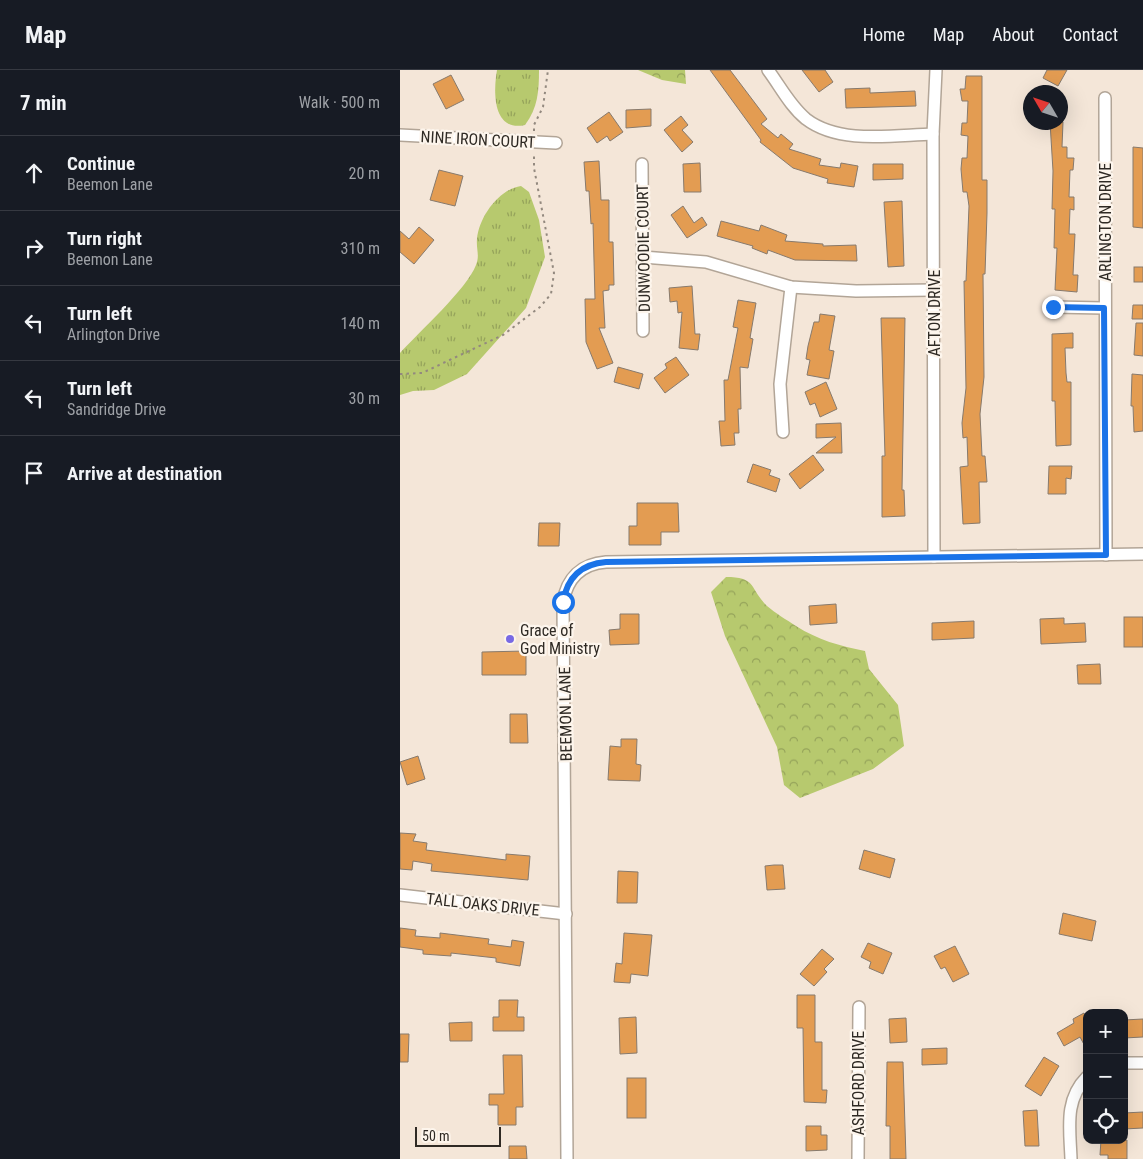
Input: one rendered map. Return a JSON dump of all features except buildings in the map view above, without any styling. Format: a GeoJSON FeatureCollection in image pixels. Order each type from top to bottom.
{"type":"FeatureCollection","features":[{"type":"Feature","properties":{"kind":"street"},"geometry":{"type":"LineString","coordinates":[[768,70],[792,105],[805,118],[819,127],[835,132],[867,136],[933,134]]}},
{"type":"Feature","properties":{"kind":"street","name":"AFTON DRIVE"},"geometry":{"type":"LineString","coordinates":[[934,556],[933,134],[936,70]]}},
{"type":"Feature","properties":{"kind":"street","name":"ARLINGTON DRIVE"},"geometry":{"type":"LineString","coordinates":[[1105,98],[1106,555]]}},
{"type":"Feature","properties":{"kind":"street","name":"NINE IRON COURT"},"geometry":{"type":"LineString","coordinates":[[400,134],[556,143]]}},
{"type":"Feature","properties":{"kind":"street","name":"DUNWOODIE COURT"},"geometry":{"type":"LineString","coordinates":[[642,164],[644,331]]}},
{"type":"Feature","properties":{"kind":"street"},"geometry":{"type":"LineString","coordinates":[[643,257],[706,262],[791,287],[856,291],[934,290]]}},
{"type":"Feature","properties":{"kind":"street"},"geometry":{"type":"LineString","coordinates":[[783,432],[780,384],[791,287]]}},
{"type":"Feature","properties":{"kind":"street"},"geometry":{"type":"LineString","coordinates":[[1053,307],[1104,308]]}},
{"type":"Feature","properties":{"kind":"street","name":"BEEMON LANE"},"geometry":{"type":"LineString","coordinates":[[567,1159],[563,602],[565,592],[574,576],[588,565],[606,562],[1143,554]]}},
{"type":"Feature","properties":{"kind":"street","name":"TALL OAKS DRIVE"},"geometry":{"type":"LineString","coordinates":[[400,895],[566,914]]}},
{"type":"Feature","properties":{"kind":"street","name":"ASHFORD DRIVE"},"geometry":{"type":"LineString","coordinates":[[858,1159],[859,1006]]}},
{"type":"Feature","properties":{"kind":"street"},"geometry":{"type":"LineString","coordinates":[[1128,1064],[1143,1063]]}},
{"type":"Feature","properties":{"kind":"street"},"geometry":{"type":"LineString","coordinates":[[1071,1159],[1071,1103],[1074,1093],[1083,1082]]}},
{"type":"Feature","properties":{"kind":"path"},"geometry":{"type":"LineString","coordinates":[[400,374],[422,373],[504,334],[540,307],[551,294],[554,273],[534,168],[533,143],[534,125],[543,107],[548,70]]}},
{"type":"Feature","properties":{"kind":"green space"},"geometry":{"type":"Polygon","coordinates":[[[497,70],[539,70],[537,99],[533,112],[525,125],[514,126],[507,123],[501,117],[495,89],[497,70]]]}},
{"type":"Feature","properties":{"kind":"green space"},"geometry":{"type":"Polygon","coordinates":[[[638,70],[685,70],[686,84],[662,80],[638,70]]]}},
{"type":"Feature","properties":{"kind":"green space"},"geometry":{"type":"Polygon","coordinates":[[[521,186],[529,192],[539,220],[545,257],[526,308],[467,374],[434,390],[413,391],[400,395],[400,353],[453,298],[471,275],[477,262],[479,231],[486,213],[505,192],[521,186]]]}},
{"type":"Feature","properties":{"kind":"green space"},"geometry":{"type":"Polygon","coordinates":[[[726,577],[748,581],[767,606],[804,631],[829,642],[865,651],[869,669],[898,705],[904,746],[873,769],[800,798],[784,785],[777,747],[725,636],[711,592],[726,577]]]}},
{"type":"Feature","properties":{"kind":"place","name":"Grace of God Ministry"},"geometry":{"type":"Point","coordinates":[510,639]}},
{"type":"Feature","properties":{"kind":"route"},"geometry":{"type":"LineString","coordinates":[[563,602],[568,584],[580,570],[588,565],[606,562],[1106,555],[1104,308],[1053,307]]}}]}
